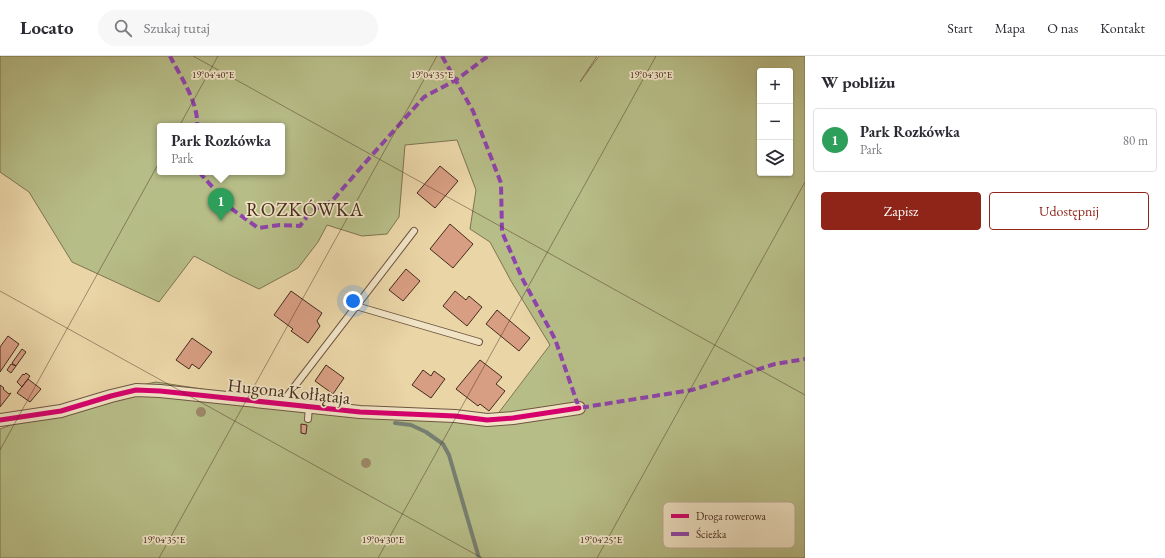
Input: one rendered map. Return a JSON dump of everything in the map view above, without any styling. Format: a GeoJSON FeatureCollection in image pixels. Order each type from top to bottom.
{"type":"FeatureCollection","features":[{"type":"Feature","properties":{"kind":"street","name":"Hugona Kołłątaja"},"geometry":{"type":"LineString","coordinates":[[0,420],[61,412],[111,396],[136,390],[160,391],[360,412],[455,416],[487,420],[513,418],[578,408]]}},
{"type":"Feature","properties":{"kind":"lane"},"geometry":{"type":"LineString","coordinates":[[281,404],[414,231]]}},
{"type":"Feature","properties":{"kind":"lane"},"geometry":{"type":"LineString","coordinates":[[356,306],[479,342]]}},
{"type":"Feature","properties":{"kind":"lane"},"geometry":{"type":"LineString","coordinates":[[308,420],[309,407]]}},
{"type":"Feature","properties":{"kind":"green space"},"geometry":{"type":"Polygon","coordinates":[[[0,56],[597,56],[580,82],[599,56],[805,56],[805,558],[0,558],[0,429],[93,395],[156,382],[268,399],[437,413],[497,415],[550,345],[511,281],[490,242],[470,229],[476,190],[457,140],[405,145],[399,217],[387,234],[362,236],[327,225],[318,242],[298,268],[259,289],[194,256],[159,302],[72,262],[29,192],[0,172],[0,56]]]}},
{"type":"Feature","properties":{"kind":"building"},"geometry":{"type":"Polygon","coordinates":[[[440,166],[458,181],[435,208],[417,193],[440,166]]]}},
{"type":"Feature","properties":{"kind":"building"},"geometry":{"type":"Polygon","coordinates":[[[450,224],[473,244],[453,268],[430,249],[450,224]]]}},
{"type":"Feature","properties":{"kind":"building"},"geometry":{"type":"Polygon","coordinates":[[[406,269],[420,281],[403,301],[389,290],[406,269]]]}},
{"type":"Feature","properties":{"kind":"building"},"geometry":{"type":"Polygon","coordinates":[[[291,291],[322,313],[317,321],[320,326],[308,343],[291,331],[293,329],[274,315],[291,291]]]}},
{"type":"Feature","properties":{"kind":"building"},"geometry":{"type":"Polygon","coordinates":[[[455,291],[466,300],[469,296],[482,307],[467,326],[443,306],[455,291]]]}},
{"type":"Feature","properties":{"kind":"building"},"geometry":{"type":"Polygon","coordinates":[[[497,310],[530,338],[519,351],[486,324],[497,310]]]}},
{"type":"Feature","properties":{"kind":"building"},"geometry":{"type":"Polygon","coordinates":[[[8,336],[19,344],[0,372],[0,347],[8,336]]]}},
{"type":"Feature","properties":{"kind":"building"},"geometry":{"type":"Polygon","coordinates":[[[192,338],[212,352],[199,369],[192,364],[189,369],[176,360],[192,338]]]}},
{"type":"Feature","properties":{"kind":"building"},"geometry":{"type":"Polygon","coordinates":[[[22,349],[26,352],[16,366],[12,363],[22,349]]]}},
{"type":"Feature","properties":{"kind":"building"},"geometry":{"type":"Polygon","coordinates":[[[480,360],[502,377],[496,384],[505,391],[489,411],[480,404],[478,406],[456,389],[480,360]]]}},
{"type":"Feature","properties":{"kind":"building"},"geometry":{"type":"Polygon","coordinates":[[[11,364],[16,366],[11,373],[7,370],[11,364]]]}},
{"type":"Feature","properties":{"kind":"building"},"geometry":{"type":"Polygon","coordinates":[[[326,365],[344,378],[333,394],[315,381],[326,365]]]}},
{"type":"Feature","properties":{"kind":"building"},"geometry":{"type":"Polygon","coordinates":[[[423,370],[431,376],[434,371],[445,379],[431,398],[412,385],[423,370]]]}},
{"type":"Feature","properties":{"kind":"building"},"geometry":{"type":"Polygon","coordinates":[[[26,373],[30,376],[22,387],[17,382],[23,374],[24,375],[26,373]]]}},
{"type":"Feature","properties":{"kind":"building"},"geometry":{"type":"Polygon","coordinates":[[[28,379],[41,389],[30,402],[17,393],[28,379]]]}},
{"type":"Feature","properties":{"kind":"building"},"geometry":{"type":"Polygon","coordinates":[[[0,385],[9,394],[11,393],[0,407],[0,385]]]}},
{"type":"Feature","properties":{"kind":"building"},"geometry":{"type":"Polygon","coordinates":[[[301,424],[307,425],[306,434],[301,433],[301,424]]]}},
{"type":"Feature","properties":{"kind":"waterway"},"geometry":{"type":"LineString","coordinates":[[395,423],[411,425],[426,432],[443,444],[449,455],[479,558]]}},
{"type":"Feature","properties":{"kind":"marked path"},"geometry":{"type":"LineString","coordinates":[[170,56],[192,99],[197,117],[197,123]]}},
{"type":"Feature","properties":{"kind":"marked path"},"geometry":{"type":"LineString","coordinates":[[442,56],[473,111],[501,183],[502,232],[522,278],[555,339],[579,408],[692,390],[775,364],[805,359]]}},
{"type":"Feature","properties":{"kind":"marked path"},"geometry":{"type":"LineString","coordinates":[[202,175],[232,209],[258,228],[280,225],[300,226],[311,211],[332,201],[424,97],[456,80],[488,56]]}},
{"type":"Feature","properties":{"kind":"cycle path"},"geometry":{"type":"LineString","coordinates":[[0,420],[61,411],[136,390],[160,391],[360,412],[455,416],[487,420],[513,418],[579,408]]}},
{"type":"Feature","properties":{"kind":"place","name":"Park Rozkówka"},"geometry":{"type":"Point","coordinates":[221,221]}},
{"type":"Feature","properties":{"kind":"district","name":"ROZKÓWKA"},"geometry":{"type":"Point","coordinates":[305,209]}}]}
